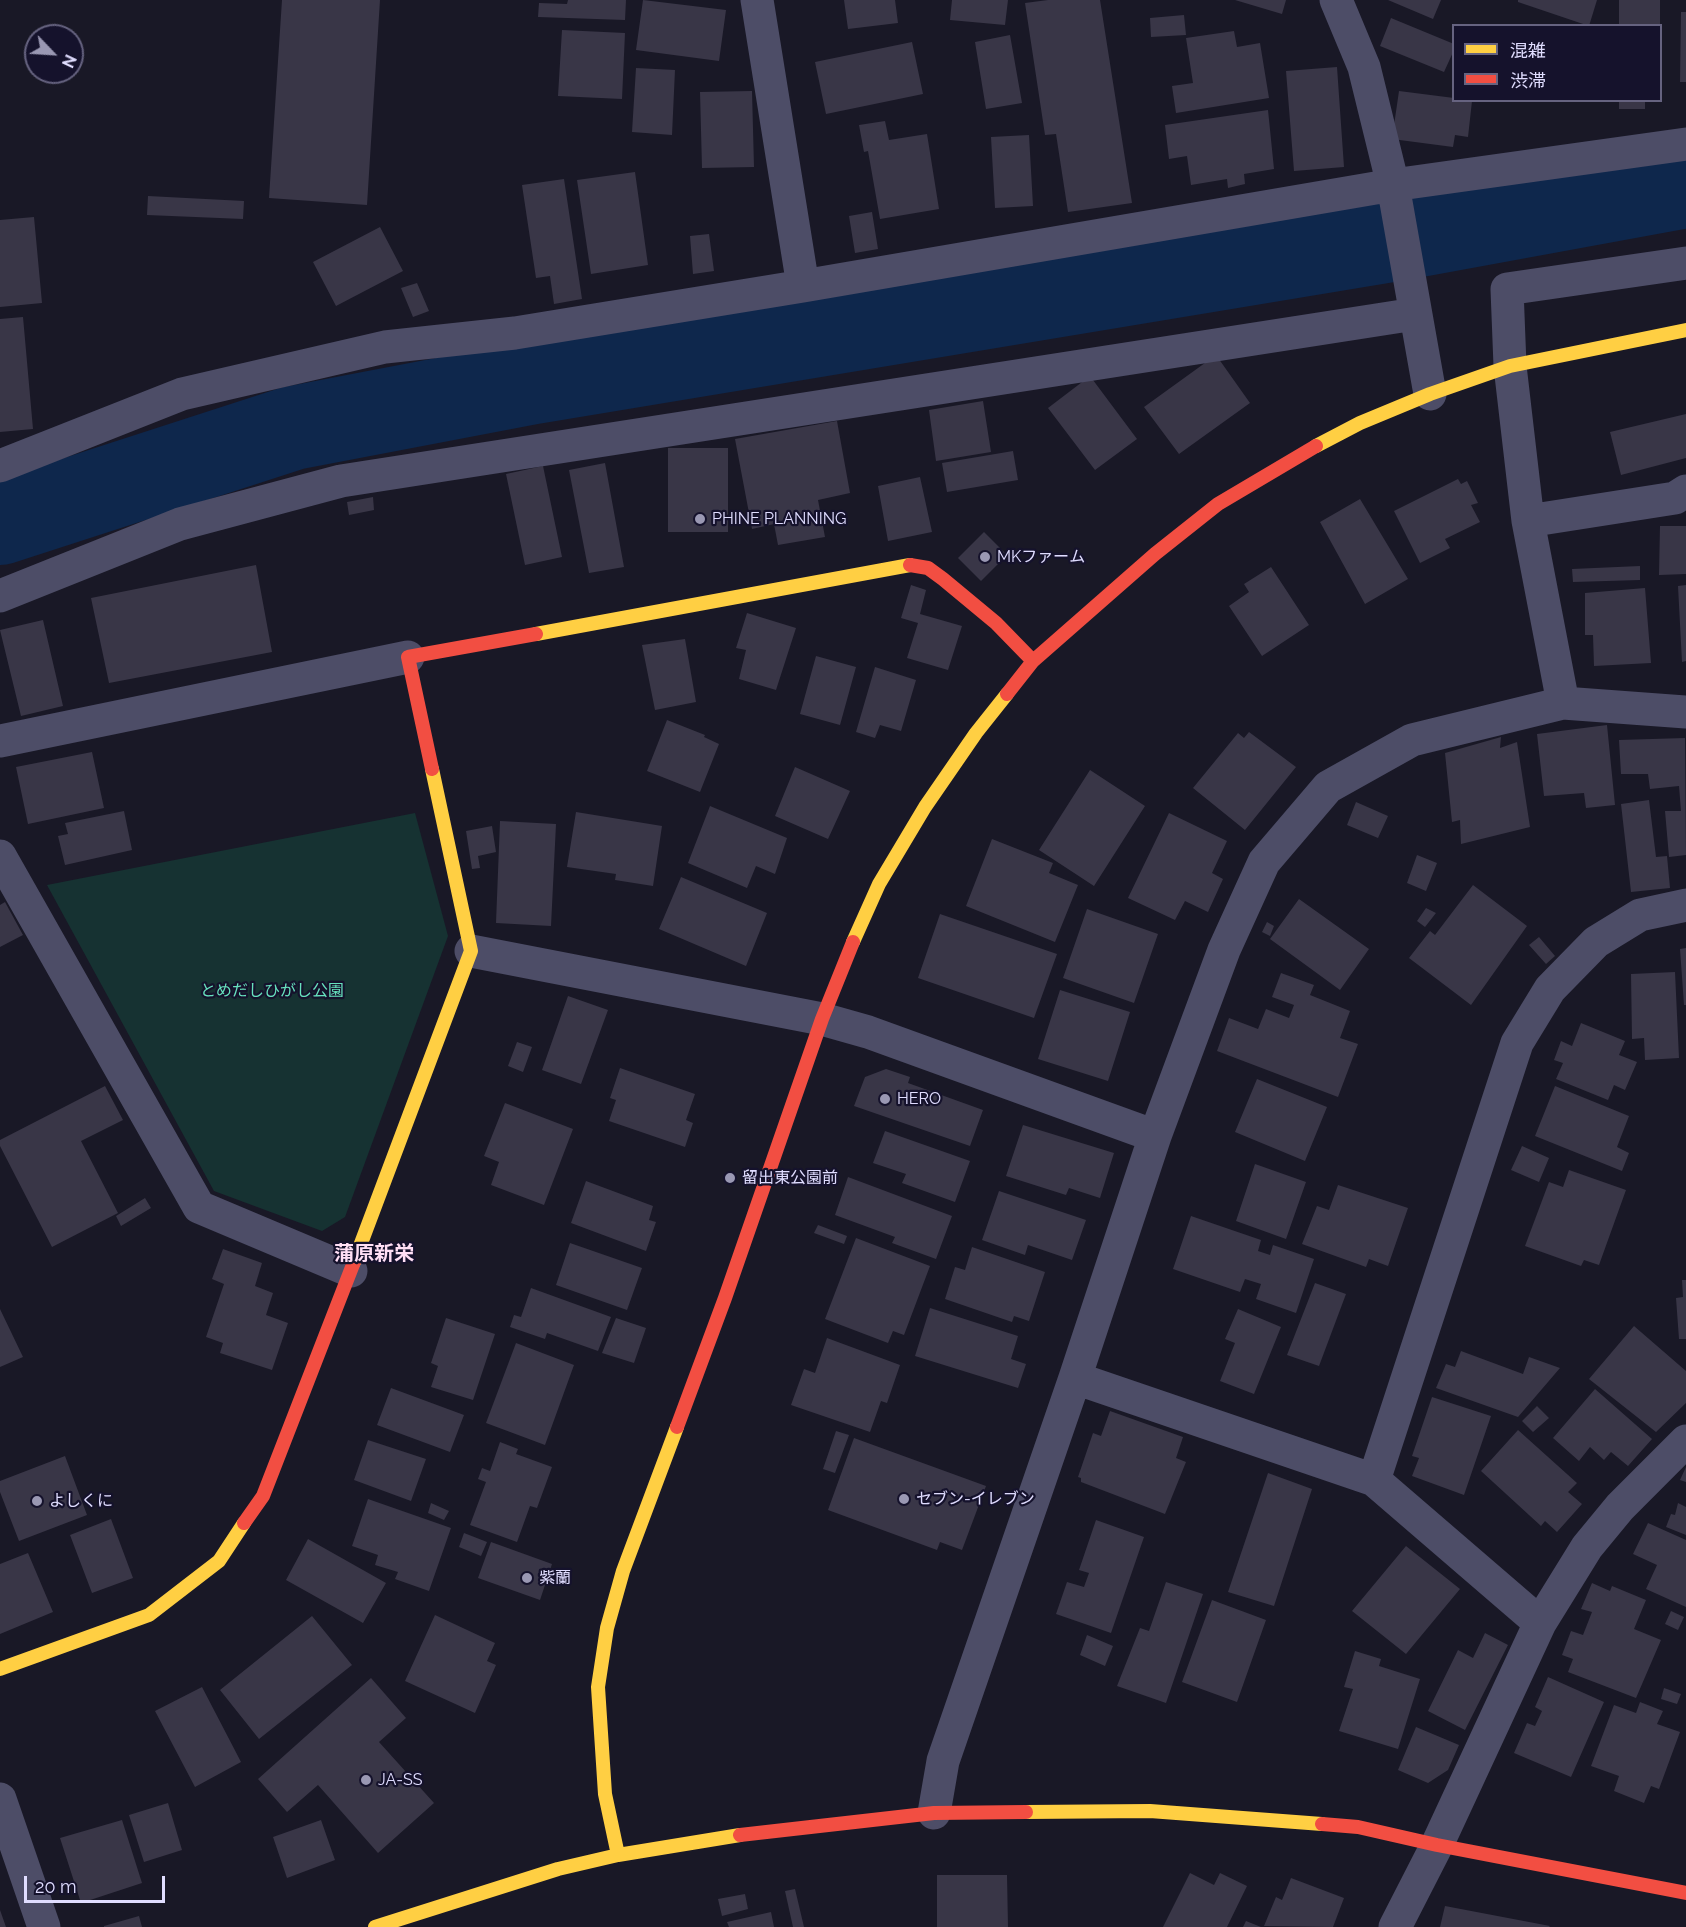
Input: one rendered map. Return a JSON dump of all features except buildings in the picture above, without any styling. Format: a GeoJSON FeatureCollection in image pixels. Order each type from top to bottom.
{"type":"FeatureCollection","features":[{"type":"Feature","properties":{"kind":"street"},"geometry":{"type":"LineString","coordinates":[[758,0],[803,286]]}},
{"type":"Feature","properties":{"kind":"street"},"geometry":{"type":"LineString","coordinates":[[1336,0],[1364,67],[1393,185],[1430,394]]}},
{"type":"Feature","properties":{"kind":"street"},"geometry":{"type":"LineString","coordinates":[[0,466],[182,394],[374,349],[515,333],[1393,185],[1686,144]]}},
{"type":"Feature","properties":{"kind":"street"},"geometry":{"type":"LineString","coordinates":[[1563,703],[1528,521],[1510,366],[1507,289],[1686,263]]}},
{"type":"Feature","properties":{"kind":"street"},"geometry":{"type":"LineString","coordinates":[[0,596],[180,524],[341,481],[1415,314]]}},
{"type":"Feature","properties":{"kind":"street"},"geometry":{"type":"LineString","coordinates":[[618,1856],[605,1794],[598,1687],[607,1628],[622,1571],[725,1298],[822,1018],[860,925],[879,884],[919,816],[976,733],[1033,661],[1155,554],[1218,504],[1294,458],[1360,423],[1430,394],[1510,366],[1686,330]]}},
{"type":"Feature","properties":{"kind":"street"},"geometry":{"type":"LineString","coordinates":[[1528,521],[1675,498],[1686,491]]}},
{"type":"Feature","properties":{"kind":"street"},"geometry":{"type":"LineString","coordinates":[[0,741],[408,657],[911,565],[928,568],[943,579],[996,623],[1033,661]]}},
{"type":"Feature","properties":{"kind":"street"},"geometry":{"type":"LineString","coordinates":[[0,1669],[149,1615],[219,1561],[263,1496],[351,1271],[471,951],[408,657]]}},
{"type":"Feature","properties":{"kind":"street"},"geometry":{"type":"LineString","coordinates":[[934,1813],[943,1761],[1075,1378],[1155,1136],[1224,950],[1264,862],[1328,787],[1412,740],[1563,703],[1686,712]]}},
{"type":"Feature","properties":{"kind":"street"},"geometry":{"type":"LineString","coordinates":[[0,856],[199,1207],[351,1271]]}},
{"type":"Feature","properties":{"kind":"street"},"geometry":{"type":"LineString","coordinates":[[1374,1479],[1517,1043],[1550,989],[1596,942],[1640,915],[1686,905]]}},
{"type":"Feature","properties":{"kind":"street"},"geometry":{"type":"LineString","coordinates":[[471,951],[822,1018],[868,1032],[1155,1136]]}},
{"type":"Feature","properties":{"kind":"street"},"geometry":{"type":"LineString","coordinates":[[1075,1378],[1374,1479],[1540,1623]]}},
{"type":"Feature","properties":{"kind":"street"},"geometry":{"type":"LineString","coordinates":[[1395,1927],[1437,1845],[1540,1623],[1587,1547],[1620,1507],[1686,1441]]}},
{"type":"Feature","properties":{"kind":"street"},"geometry":{"type":"LineString","coordinates":[[0,1799],[44,1927]]}},
{"type":"Feature","properties":{"kind":"street"},"geometry":{"type":"LineString","coordinates":[[375,1927],[558,1869],[618,1856],[746,1834],[934,1813],[1150,1811],[1358,1827],[1437,1845],[1686,1893]]}},
{"type":"Feature","properties":{"kind":"green space","name":"とめだしひがし公園"},"geometry":{"type":"Polygon","coordinates":[[[415,813],[448,936],[345,1217],[322,1231],[214,1191],[47,885],[415,813]]]}},
{"type":"Feature","properties":{"kind":"waterway"},"geometry":{"type":"LineString","coordinates":[[0,523],[293,428],[534,382],[1397,239],[1686,186]]}},
{"type":"Feature","properties":{"kind":"traffic: slow"},"geometry":{"type":"LineString","coordinates":[[1316,446],[1360,423],[1430,394],[1510,366],[1686,330]]}},
{"type":"Feature","properties":{"kind":"traffic: slow"},"geometry":{"type":"LineString","coordinates":[[536,634],[910,565]]}},
{"type":"Feature","properties":{"kind":"traffic: slow"},"geometry":{"type":"LineString","coordinates":[[853,942],[879,884],[925,807],[976,733],[1007,694]]}},
{"type":"Feature","properties":{"kind":"traffic: slow"},"geometry":{"type":"LineString","coordinates":[[354,1262],[471,951],[432,769]]}},
{"type":"Feature","properties":{"kind":"traffic: slow"},"geometry":{"type":"LineString","coordinates":[[618,1855],[605,1794],[598,1687],[607,1628],[623,1571],[677,1427]]}},
{"type":"Feature","properties":{"kind":"traffic: slow"},"geometry":{"type":"LineString","coordinates":[[0,1669],[149,1615],[219,1561],[244,1523]]}},
{"type":"Feature","properties":{"kind":"traffic: slow"},"geometry":{"type":"LineString","coordinates":[[1026,1812],[1150,1811],[1322,1824]]}},
{"type":"Feature","properties":{"kind":"traffic: slow"},"geometry":{"type":"LineString","coordinates":[[375,1927],[558,1869],[618,1855],[740,1835]]}},
{"type":"Feature","properties":{"kind":"traffic: jam"},"geometry":{"type":"LineString","coordinates":[[1007,694],[1033,661],[1155,554],[1218,504],[1316,446]]}},
{"type":"Feature","properties":{"kind":"traffic: jam"},"geometry":{"type":"LineString","coordinates":[[910,565],[928,568],[943,579],[996,623],[1033,661]]}},
{"type":"Feature","properties":{"kind":"traffic: jam"},"geometry":{"type":"LineString","coordinates":[[432,769],[408,657],[536,634]]}},
{"type":"Feature","properties":{"kind":"traffic: jam"},"geometry":{"type":"LineString","coordinates":[[677,1427],[725,1298],[822,1019],[853,942]]}},
{"type":"Feature","properties":{"kind":"traffic: jam"},"geometry":{"type":"LineString","coordinates":[[244,1523],[263,1496],[354,1262]]}},
{"type":"Feature","properties":{"kind":"traffic: jam"},"geometry":{"type":"LineString","coordinates":[[740,1835],[934,1813],[1026,1812]]}},
{"type":"Feature","properties":{"kind":"traffic: jam"},"geometry":{"type":"LineString","coordinates":[[1322,1824],[1358,1827],[1437,1845],[1686,1893]]}},
{"type":"Feature","properties":{"kind":"place","name":"PHINE PLANNING"},"geometry":{"type":"Point","coordinates":[700,519]}},
{"type":"Feature","properties":{"kind":"place","name":"MKファーム"},"geometry":{"type":"Point","coordinates":[985,557]}},
{"type":"Feature","properties":{"kind":"place","name":"HERO"},"geometry":{"type":"Point","coordinates":[885,1099]}},
{"type":"Feature","properties":{"kind":"place","name":"留出東公園前"},"geometry":{"type":"Point","coordinates":[730,1178]}},
{"type":"Feature","properties":{"kind":"place","name":"セブン-イレブン"},"geometry":{"type":"Point","coordinates":[904,1499]}},
{"type":"Feature","properties":{"kind":"place","name":"よしくに"},"geometry":{"type":"Point","coordinates":[37,1501]}},
{"type":"Feature","properties":{"kind":"place","name":"紫蘭"},"geometry":{"type":"Point","coordinates":[527,1578]}},
{"type":"Feature","properties":{"kind":"place","name":"JA-SS"},"geometry":{"type":"Point","coordinates":[366,1780]}},
{"type":"Feature","properties":{"kind":"district","name":"蒲原新栄"},"geometry":{"type":"Point","coordinates":[374,1254]}}]}
